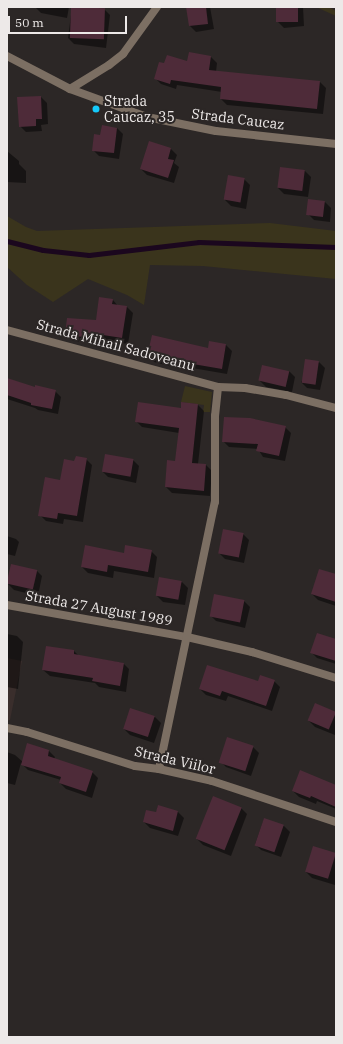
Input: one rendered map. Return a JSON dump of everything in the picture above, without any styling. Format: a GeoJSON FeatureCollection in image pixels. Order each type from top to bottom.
{"type":"FeatureCollection","features":[{"type":"Feature","properties":{"kind":"street"},"geometry":{"type":"LineString","coordinates":[[70,89],[109,65],[123,54],[157,7]]}},
{"type":"Feature","properties":{"kind":"street","name":"Strada Caucaz"},"geometry":{"type":"LineString","coordinates":[[7,56],[70,89],[118,108],[174,124],[216,131],[336,144]]}},
{"type":"Feature","properties":{"kind":"street","name":"Strada Mihail Sadoveanu"},"geometry":{"type":"LineString","coordinates":[[7,330],[24,333],[218,387],[245,388],[286,395],[336,408]]}},
{"type":"Feature","properties":{"kind":"street"},"geometry":{"type":"LineString","coordinates":[[187,637],[215,502],[215,416],[218,387]]}},
{"type":"Feature","properties":{"kind":"street","name":"Strada 27 August 1989"},"geometry":{"type":"LineString","coordinates":[[7,605],[187,637],[252,652],[336,678]]}},
{"type":"Feature","properties":{"kind":"street","name":"Strada 27 August 1989"},"geometry":{"type":"LineString","coordinates":[[159,769],[187,637]]}},
{"type":"Feature","properties":{"kind":"street","name":"Strada Viilor"},"geometry":{"type":"LineString","coordinates":[[7,728],[27,732],[135,766],[159,769],[212,781],[336,822]]}},
{"type":"Feature","properties":{"kind":"shaded area"},"geometry":{"type":"Polygon","coordinates":[[[316,7],[328,7],[336,11],[336,16],[316,7]]]}},
{"type":"Feature","properties":{"kind":"shaded area"},"geometry":{"type":"Polygon","coordinates":[[[7,216],[26,227],[37,231],[270,223],[336,231],[336,279],[203,266],[150,265],[144,305],[127,295],[88,279],[53,302],[27,285],[7,267],[7,216]]]}},
{"type":"Feature","properties":{"kind":"shaded area"},"geometry":{"type":"Polygon","coordinates":[[[185,386],[212,392],[210,412],[203,412],[204,405],[181,402],[185,386]]]}},
{"type":"Feature","properties":{"kind":"shaded area"},"geometry":{"type":"Polygon","coordinates":[[[7,658],[22,661],[10,720],[7,721],[7,658]]]}},
{"type":"Feature","properties":{"kind":"building"},"geometry":{"type":"Polygon","coordinates":[[[71,7],[105,8],[104,39],[70,38],[71,7]]]}},
{"type":"Feature","properties":{"kind":"building"},"geometry":{"type":"Polygon","coordinates":[[[186,7],[206,7],[208,24],[189,26],[186,7]]]}},
{"type":"Feature","properties":{"kind":"building"},"geometry":{"type":"Polygon","coordinates":[[[276,7],[298,7],[298,22],[276,22],[276,7]]]}},
{"type":"Feature","properties":{"kind":"building"},"geometry":{"type":"Polygon","coordinates":[[[189,52],[211,56],[209,70],[320,81],[317,109],[220,99],[221,87],[171,80],[170,84],[154,79],[159,62],[164,63],[167,55],[187,61],[189,52]]]}},
{"type":"Feature","properties":{"kind":"building"},"geometry":{"type":"Polygon","coordinates":[[[41,96],[42,119],[36,119],[36,126],[19,127],[17,97],[41,96]]]}},
{"type":"Feature","properties":{"kind":"building"},"geometry":{"type":"Polygon","coordinates":[[[102,125],[117,128],[114,153],[92,151],[94,134],[100,135],[102,125]]]}},
{"type":"Feature","properties":{"kind":"building"},"geometry":{"type":"Polygon","coordinates":[[[149,141],[171,148],[168,159],[174,160],[168,178],[140,169],[149,141]]]}},
{"type":"Feature","properties":{"kind":"building"},"geometry":{"type":"Polygon","coordinates":[[[280,167],[305,170],[302,191],[277,188],[280,167]]]}},
{"type":"Feature","properties":{"kind":"building"},"geometry":{"type":"Polygon","coordinates":[[[228,175],[245,178],[240,203],[224,200],[228,175]]]}},
{"type":"Feature","properties":{"kind":"building"},"geometry":{"type":"Polygon","coordinates":[[[308,199],[325,201],[323,217],[306,215],[308,199]]]}},
{"type":"Feature","properties":{"kind":"building"},"geometry":{"type":"Polygon","coordinates":[[[99,297],[113,299],[112,304],[127,306],[122,338],[84,332],[84,337],[65,335],[67,318],[96,320],[99,297]]]}},
{"type":"Feature","properties":{"kind":"building"},"geometry":{"type":"Polygon","coordinates":[[[152,335],[208,348],[209,341],[226,344],[222,369],[187,363],[186,366],[147,357],[152,335]]]}},
{"type":"Feature","properties":{"kind":"building"},"geometry":{"type":"Polygon","coordinates":[[[305,359],[319,361],[316,385],[302,383],[305,359]]]}},
{"type":"Feature","properties":{"kind":"building"},"geometry":{"type":"Polygon","coordinates":[[[262,365],[289,371],[286,387],[258,381],[262,365]]]}},
{"type":"Feature","properties":{"kind":"building"},"geometry":{"type":"Polygon","coordinates":[[[7,378],[35,387],[35,385],[56,390],[52,409],[31,405],[31,403],[7,395],[7,378]]]}},
{"type":"Feature","properties":{"kind":"building"},"geometry":{"type":"Polygon","coordinates":[[[138,402],[181,408],[181,402],[198,404],[192,463],[206,464],[204,491],[165,487],[167,460],[175,461],[179,428],[135,422],[138,402]]]}},
{"type":"Feature","properties":{"kind":"building"},"geometry":{"type":"Polygon","coordinates":[[[224,417],[250,418],[286,426],[279,456],[256,451],[258,444],[222,442],[224,417]]]}},
{"type":"Feature","properties":{"kind":"building"},"geometry":{"type":"Polygon","coordinates":[[[105,454],[134,459],[130,477],[102,472],[105,454]]]}},
{"type":"Feature","properties":{"kind":"building"},"geometry":{"type":"Polygon","coordinates":[[[76,456],[87,458],[77,516],[58,513],[57,519],[38,516],[45,477],[60,480],[64,459],[74,461],[76,456]]]}},
{"type":"Feature","properties":{"kind":"building"},"geometry":{"type":"Polygon","coordinates":[[[223,529],[244,533],[239,558],[218,554],[223,529]]]}},
{"type":"Feature","properties":{"kind":"building"},"geometry":{"type":"Polygon","coordinates":[[[85,545],[124,553],[125,545],[152,550],[148,572],[108,565],[107,572],[81,567],[85,545]]]}},
{"type":"Feature","properties":{"kind":"building"},"geometry":{"type":"Polygon","coordinates":[[[11,564],[37,570],[33,590],[7,584],[11,564]]]}},
{"type":"Feature","properties":{"kind":"building"},"geometry":{"type":"Polygon","coordinates":[[[319,569],[336,574],[336,602],[311,594],[319,569]]]}},
{"type":"Feature","properties":{"kind":"building"},"geometry":{"type":"Polygon","coordinates":[[[159,577],[182,581],[178,600],[156,596],[159,577]]]}},
{"type":"Feature","properties":{"kind":"building"},"geometry":{"type":"Polygon","coordinates":[[[214,594],[244,600],[240,622],[210,617],[214,594]]]}},
{"type":"Feature","properties":{"kind":"building"},"geometry":{"type":"Polygon","coordinates":[[[317,633],[336,639],[336,661],[310,653],[317,633]]]}},
{"type":"Feature","properties":{"kind":"building"},"geometry":{"type":"Polygon","coordinates":[[[46,646],[74,650],[74,654],[124,663],[120,686],[92,681],[93,678],[42,670],[46,646]]]}},
{"type":"Feature","properties":{"kind":"building"},"geometry":{"type":"Polygon","coordinates":[[[207,665],[258,681],[260,675],[275,680],[266,706],[222,691],[220,696],[199,689],[207,665]]]}},
{"type":"Feature","properties":{"kind":"building"},"geometry":{"type":"Polygon","coordinates":[[[315,703],[336,712],[329,729],[308,720],[315,703]]]}},
{"type":"Feature","properties":{"kind":"building"},"geometry":{"type":"Polygon","coordinates":[[[130,708],[155,716],[148,737],[123,729],[130,708]]]}},
{"type":"Feature","properties":{"kind":"building"},"geometry":{"type":"Polygon","coordinates":[[[227,737],[254,746],[245,771],[219,763],[227,737]]]}},
{"type":"Feature","properties":{"kind":"building"},"geometry":{"type":"Polygon","coordinates":[[[27,743],[49,750],[48,756],[93,771],[86,792],[59,783],[61,777],[21,765],[27,743]]]}},
{"type":"Feature","properties":{"kind":"building"},"geometry":{"type":"Polygon","coordinates":[[[300,770],[336,785],[336,807],[311,796],[310,798],[292,791],[300,770]]]}},
{"type":"Feature","properties":{"kind":"building"},"geometry":{"type":"Polygon","coordinates":[[[213,796],[242,808],[225,850],[196,839],[213,796]]]}},
{"type":"Feature","properties":{"kind":"building"},"geometry":{"type":"Polygon","coordinates":[[[158,805],[178,811],[173,831],[143,822],[146,810],[156,812],[158,805]]]}},
{"type":"Feature","properties":{"kind":"building"},"geometry":{"type":"Polygon","coordinates":[[[264,818],[284,825],[274,852],[255,845],[264,818]]]}},
{"type":"Feature","properties":{"kind":"building"},"geometry":{"type":"Polygon","coordinates":[[[313,846],[336,853],[328,879],[305,872],[313,846]]]}},
{"type":"Feature","properties":{"kind":"waterway"},"geometry":{"type":"LineString","coordinates":[[7,241],[43,250],[89,255],[199,242],[336,247]]}},
{"type":"Feature","properties":{"kind":"place","name":"Strada Caucaz, 35"},"geometry":{"type":"Point","coordinates":[96,109]}}]}
